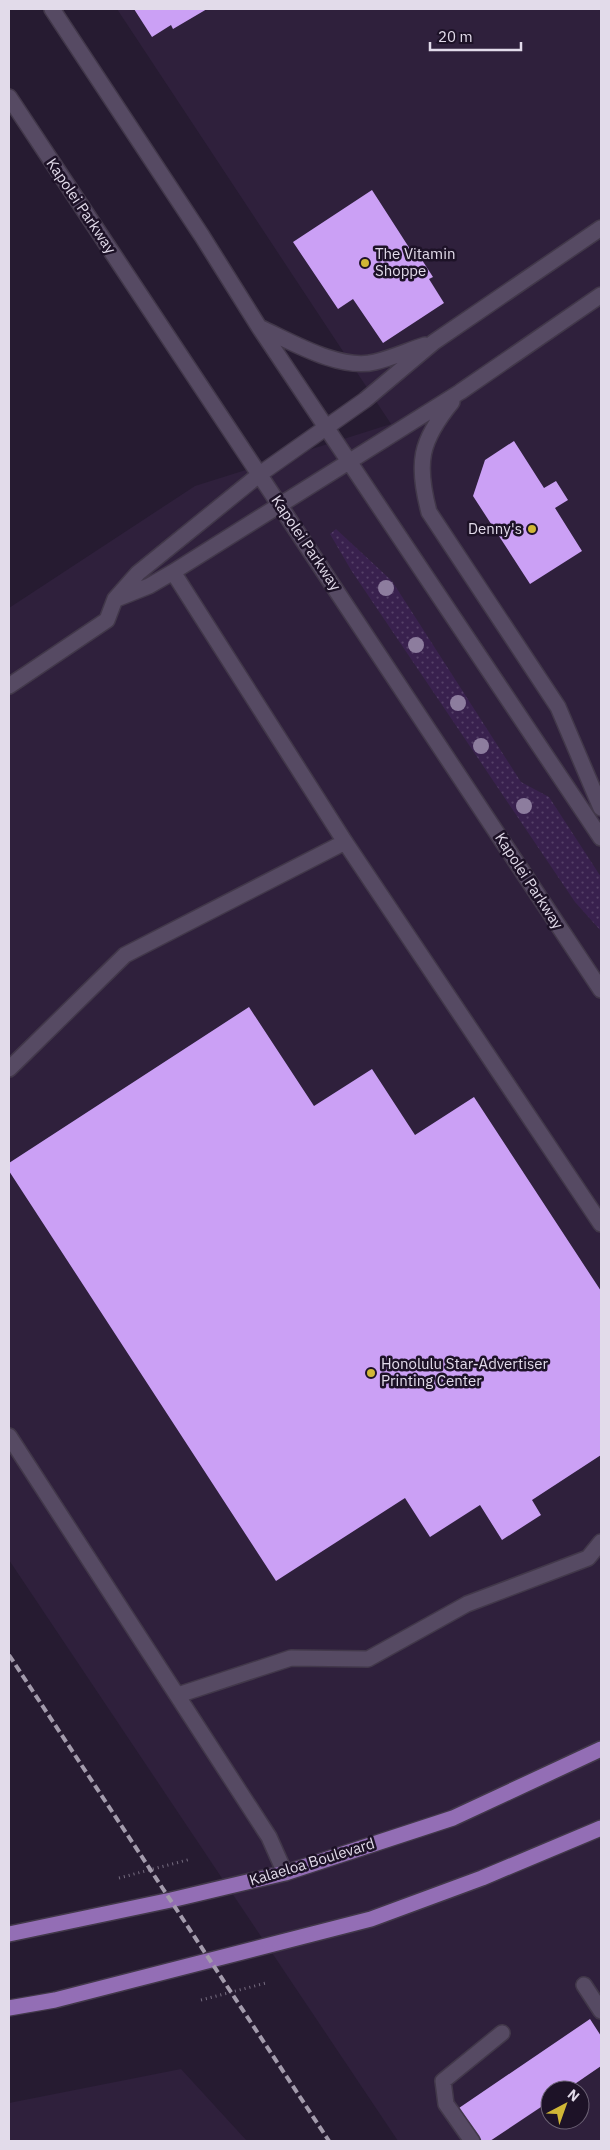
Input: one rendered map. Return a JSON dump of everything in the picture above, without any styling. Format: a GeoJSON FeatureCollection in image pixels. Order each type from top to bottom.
{"type":"FeatureCollection","features":[{"type":"Feature","properties":{"kind":"main road","name":"Kalaeloa Boulevard"},"geometry":{"type":"LineString","coordinates":[[9,1934],[171,1900],[285,1873],[453,1818],[601,1748]]}},
{"type":"Feature","properties":{"kind":"main road"},"geometry":{"type":"LineString","coordinates":[[9,2008],[55,2000],[371,1919],[482,1878],[601,1828]]}},
{"type":"Feature","properties":{"kind":"street"},"geometry":{"type":"LineString","coordinates":[[52,9],[202,236],[259,327],[601,838]]}},
{"type":"Feature","properties":{"kind":"street","name":"Kapolei Parkway"},"geometry":{"type":"LineString","coordinates":[[9,97],[601,990]]}},
{"type":"Feature","properties":{"kind":"street"},"geometry":{"type":"LineString","coordinates":[[9,686],[107,620],[115,599],[138,573],[260,474],[364,400],[434,342],[601,228]]}},
{"type":"Feature","properties":{"kind":"street"},"geometry":{"type":"LineString","coordinates":[[115,599],[149,586],[350,462],[460,392],[601,294]]}},
{"type":"Feature","properties":{"kind":"street"},"geometry":{"type":"LineString","coordinates":[[259,327],[313,352],[349,363],[373,363],[434,342]]}},
{"type":"Feature","properties":{"kind":"street"},"geometry":{"type":"LineString","coordinates":[[460,392],[434,425],[424,449],[422,485],[429,512],[558,707],[601,808]]}},
{"type":"Feature","properties":{"kind":"street"},"geometry":{"type":"LineString","coordinates":[[173,572],[345,842],[601,1224]]}},
{"type":"Feature","properties":{"kind":"street"},"geometry":{"type":"LineString","coordinates":[[9,1069],[125,955],[345,842]]}},
{"type":"Feature","properties":{"kind":"street"},"geometry":{"type":"LineString","coordinates":[[9,1436],[269,1837],[285,1873]]}},
{"type":"Feature","properties":{"kind":"street"},"geometry":{"type":"LineString","coordinates":[[178,1695],[290,1658],[368,1659],[467,1604],[588,1558],[601,1542]]}},
{"type":"Feature","properties":{"kind":"street"},"geometry":{"type":"LineString","coordinates":[[584,1985],[601,2012]]}},
{"type":"Feature","properties":{"kind":"street"},"geometry":{"type":"LineString","coordinates":[[472,2141],[446,2104],[444,2081],[502,2033]]}},
{"type":"Feature","properties":{"kind":"path"},"geometry":{"type":"LineString","coordinates":[[119,1878],[191,1859]]}},
{"type":"Feature","properties":{"kind":"path"},"geometry":{"type":"LineString","coordinates":[[201,2000],[266,1983]]}},
{"type":"Feature","properties":{"kind":"shaded area"},"geometry":{"type":"Polygon","coordinates":[[[117,9],[601,9],[601,2141],[398,2141],[9,1560],[9,608],[195,486],[391,424],[117,9]]]}},
{"type":"Feature","properties":{"kind":"shaded area"},"geometry":{"type":"Polygon","coordinates":[[[336,529],[392,581],[521,782],[549,797],[601,877],[601,931],[575,902],[351,570],[330,534],[336,529]]]}},
{"type":"Feature","properties":{"kind":"shaded area"},"geometry":{"type":"Polygon","coordinates":[[[181,2069],[247,2141],[9,2141],[9,2103],[181,2069]]]}},
{"type":"Feature","properties":{"kind":"building"},"geometry":{"type":"Polygon","coordinates":[[[134,9],[207,9],[173,29],[171,25],[152,37],[134,9]]]}},
{"type":"Feature","properties":{"kind":"building","name":"The Vitamin Shoppe"},"geometry":{"type":"Polygon","coordinates":[[[372,190],[410,249],[413,246],[433,277],[429,279],[444,303],[383,343],[353,299],[338,309],[293,242],[372,190]]]}},
{"type":"Feature","properties":{"kind":"building","name":"Denny's"},"geometry":{"type":"Polygon","coordinates":[[[514,441],[544,488],[556,481],[568,500],[555,508],[582,551],[530,584],[473,496],[485,460],[514,441]]]}},
{"type":"Feature","properties":{"kind":"building","name":"Honolulu Star-Advertiser Printing Center"},"geometry":{"type":"Polygon","coordinates":[[[249,1007],[314,1106],[372,1069],[415,1135],[474,1097],[601,1291],[601,1455],[532,1500],[541,1515],[502,1540],[480,1505],[430,1537],[405,1498],[276,1581],[9,1171],[9,1163],[249,1007]]]}},
{"type":"Feature","properties":{"kind":"building"},"geometry":{"type":"Polygon","coordinates":[[[590,2019],[601,2036],[601,2066],[581,2080],[540,2080],[540,2108],[490,2141],[482,2141],[459,2108],[590,2019]]]}},
{"type":"Feature","properties":{"kind":"railway"},"geometry":{"type":"LineString","coordinates":[[9,1655],[329,2141]]}},
{"type":"Feature","properties":{"kind":"place","name":"The Vitamin Shoppe"},"geometry":{"type":"Point","coordinates":[365,263]}},
{"type":"Feature","properties":{"kind":"place","name":"Denny's"},"geometry":{"type":"Point","coordinates":[532,529]}},
{"type":"Feature","properties":{"kind":"place","name":"Honolulu Star-Advertiser Printing Center"},"geometry":{"type":"Point","coordinates":[371,1373]}}]}
